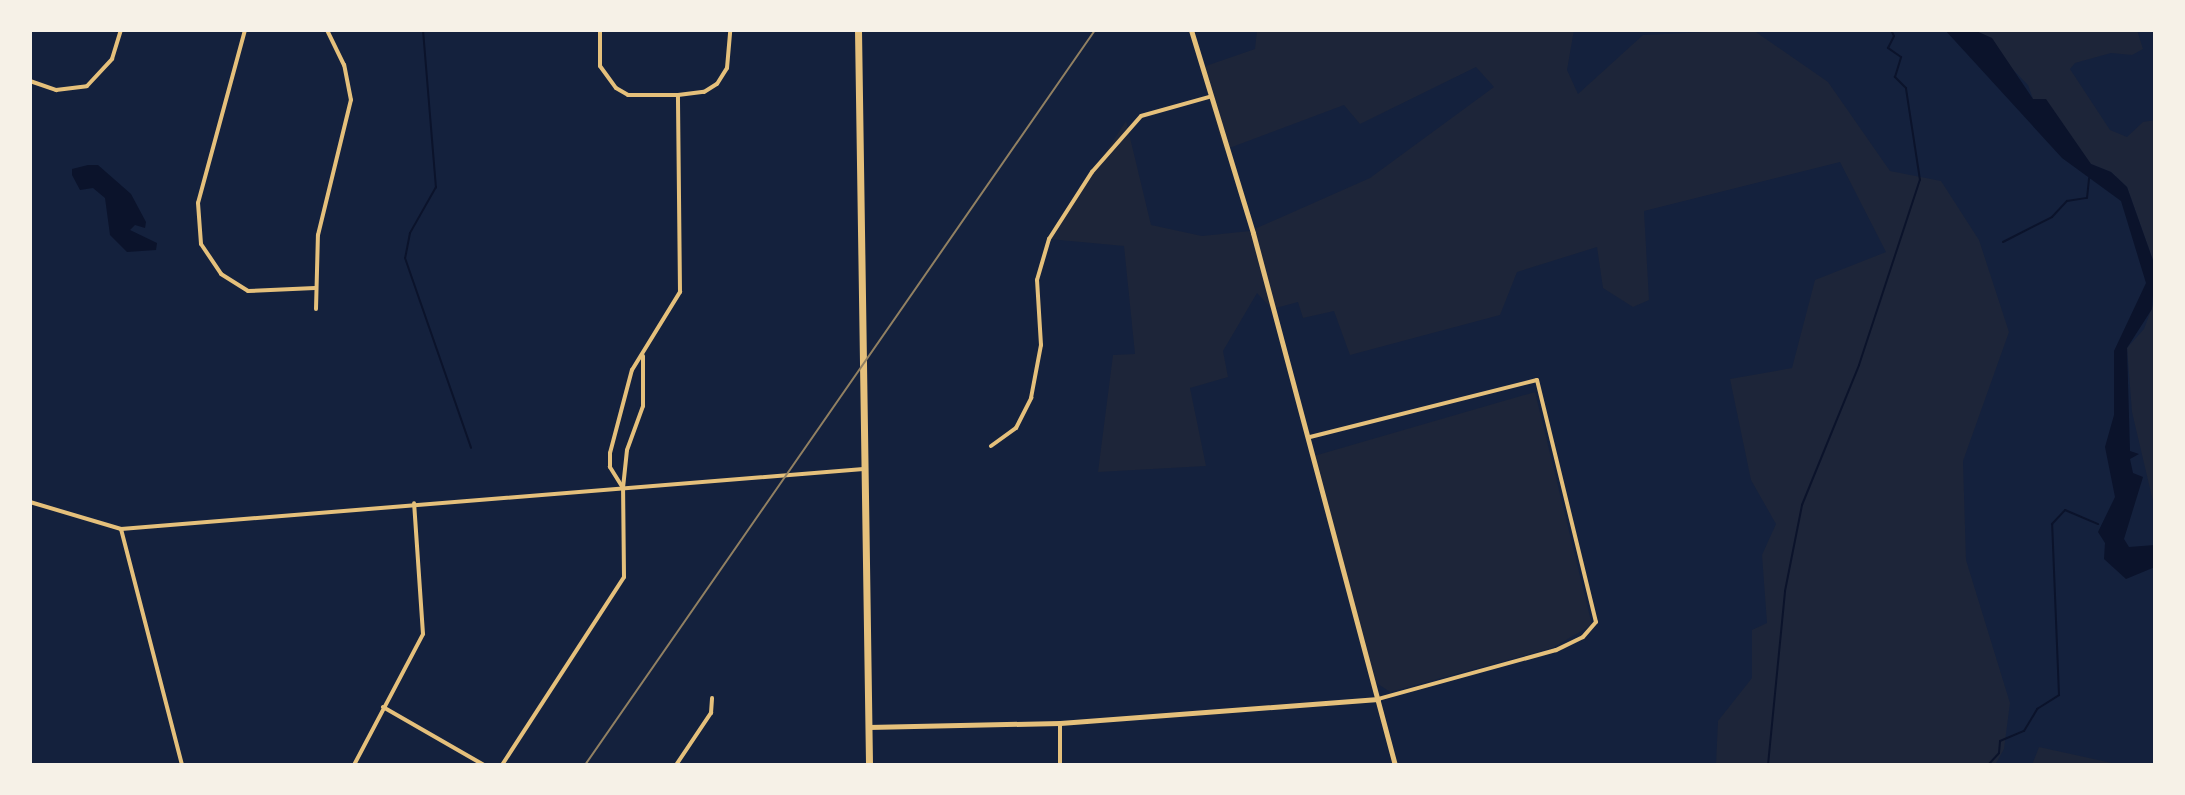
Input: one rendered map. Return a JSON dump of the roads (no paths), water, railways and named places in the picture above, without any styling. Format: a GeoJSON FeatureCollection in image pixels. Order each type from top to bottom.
{"type":"FeatureCollection","features":[{"type":"Feature","properties":{"kind":"main road"},"geometry":{"type":"LineString","coordinates":[[858,30],[869,765]]}},
{"type":"Feature","properties":{"kind":"street"},"geometry":{"type":"LineString","coordinates":[[30,81],[56,90],[87,86],[112,59],[121,30]]}},
{"type":"Feature","properties":{"kind":"street"},"geometry":{"type":"LineString","coordinates":[[245,30],[198,203],[201,244],[221,274],[248,291],[315,288]]}},
{"type":"Feature","properties":{"kind":"street"},"geometry":{"type":"LineString","coordinates":[[316,309],[318,235],[351,100],[344,65],[327,30]]}},
{"type":"Feature","properties":{"kind":"street"},"geometry":{"type":"LineString","coordinates":[[600,30],[600,66],[616,88],[628,95],[704,92],[717,84],[727,68],[730,30]]}},
{"type":"Feature","properties":{"kind":"street"},"geometry":{"type":"LineString","coordinates":[[1191,30],[1253,233],[1310,437],[1395,765]]}},
{"type":"Feature","properties":{"kind":"street"},"geometry":{"type":"LineString","coordinates":[[623,488],[610,467],[610,453],[632,370],[680,292],[678,95]]}},
{"type":"Feature","properties":{"kind":"street"},"geometry":{"type":"LineString","coordinates":[[991,446],[1016,428],[1031,398],[1041,345],[1037,280],[1049,239],[1092,172],[1141,116],[1209,97]]}},
{"type":"Feature","properties":{"kind":"street"},"geometry":{"type":"LineString","coordinates":[[502,765],[624,577],[623,488],[627,450],[643,406],[643,356]]}},
{"type":"Feature","properties":{"kind":"street"},"geometry":{"type":"LineString","coordinates":[[868,727],[1060,723],[1378,699],[1556,650],[1583,637],[1596,622],[1537,380],[1310,437]]}},
{"type":"Feature","properties":{"kind":"street"},"geometry":{"type":"LineString","coordinates":[[30,502],[121,529],[414,503],[623,488],[668,488],[864,469]]}},
{"type":"Feature","properties":{"kind":"street"},"geometry":{"type":"LineString","coordinates":[[354,765],[424,628],[414,503]]}},
{"type":"Feature","properties":{"kind":"street"},"geometry":{"type":"LineString","coordinates":[[121,529],[182,765]]}},
{"type":"Feature","properties":{"kind":"street"},"geometry":{"type":"LineString","coordinates":[[676,765],[711,713],[712,698]]}},
{"type":"Feature","properties":{"kind":"street"},"geometry":{"type":"LineString","coordinates":[[383,707],[484,765]]}},
{"type":"Feature","properties":{"kind":"street"},"geometry":{"type":"LineString","coordinates":[[1060,723],[1060,765]]}},
{"type":"Feature","properties":{"kind":"waterway"},"geometry":{"type":"LineString","coordinates":[[423,30],[436,187],[410,233],[405,258],[471,448]]}},
{"type":"Feature","properties":{"kind":"waterway"},"geometry":{"type":"LineString","coordinates":[[1768,765],[1785,591],[1802,505],[1859,365],[1920,180],[1906,88],[1895,77],[1901,57],[1888,48],[1894,36],[1891,30]]}},
{"type":"Feature","properties":{"kind":"waterway"},"geometry":{"type":"LineString","coordinates":[[2003,242],[2052,217],[2067,201],[2087,198],[2089,178]]}},
{"type":"Feature","properties":{"kind":"waterway"},"geometry":{"type":"LineString","coordinates":[[1988,765],[1999,753],[2000,741],[2024,731],[2037,709],[2059,695],[2052,524],[2065,510],[2098,524]]}},
{"type":"Feature","properties":{"kind":"railway"},"geometry":{"type":"LineString","coordinates":[[585,765],[1095,30]]}}]}
